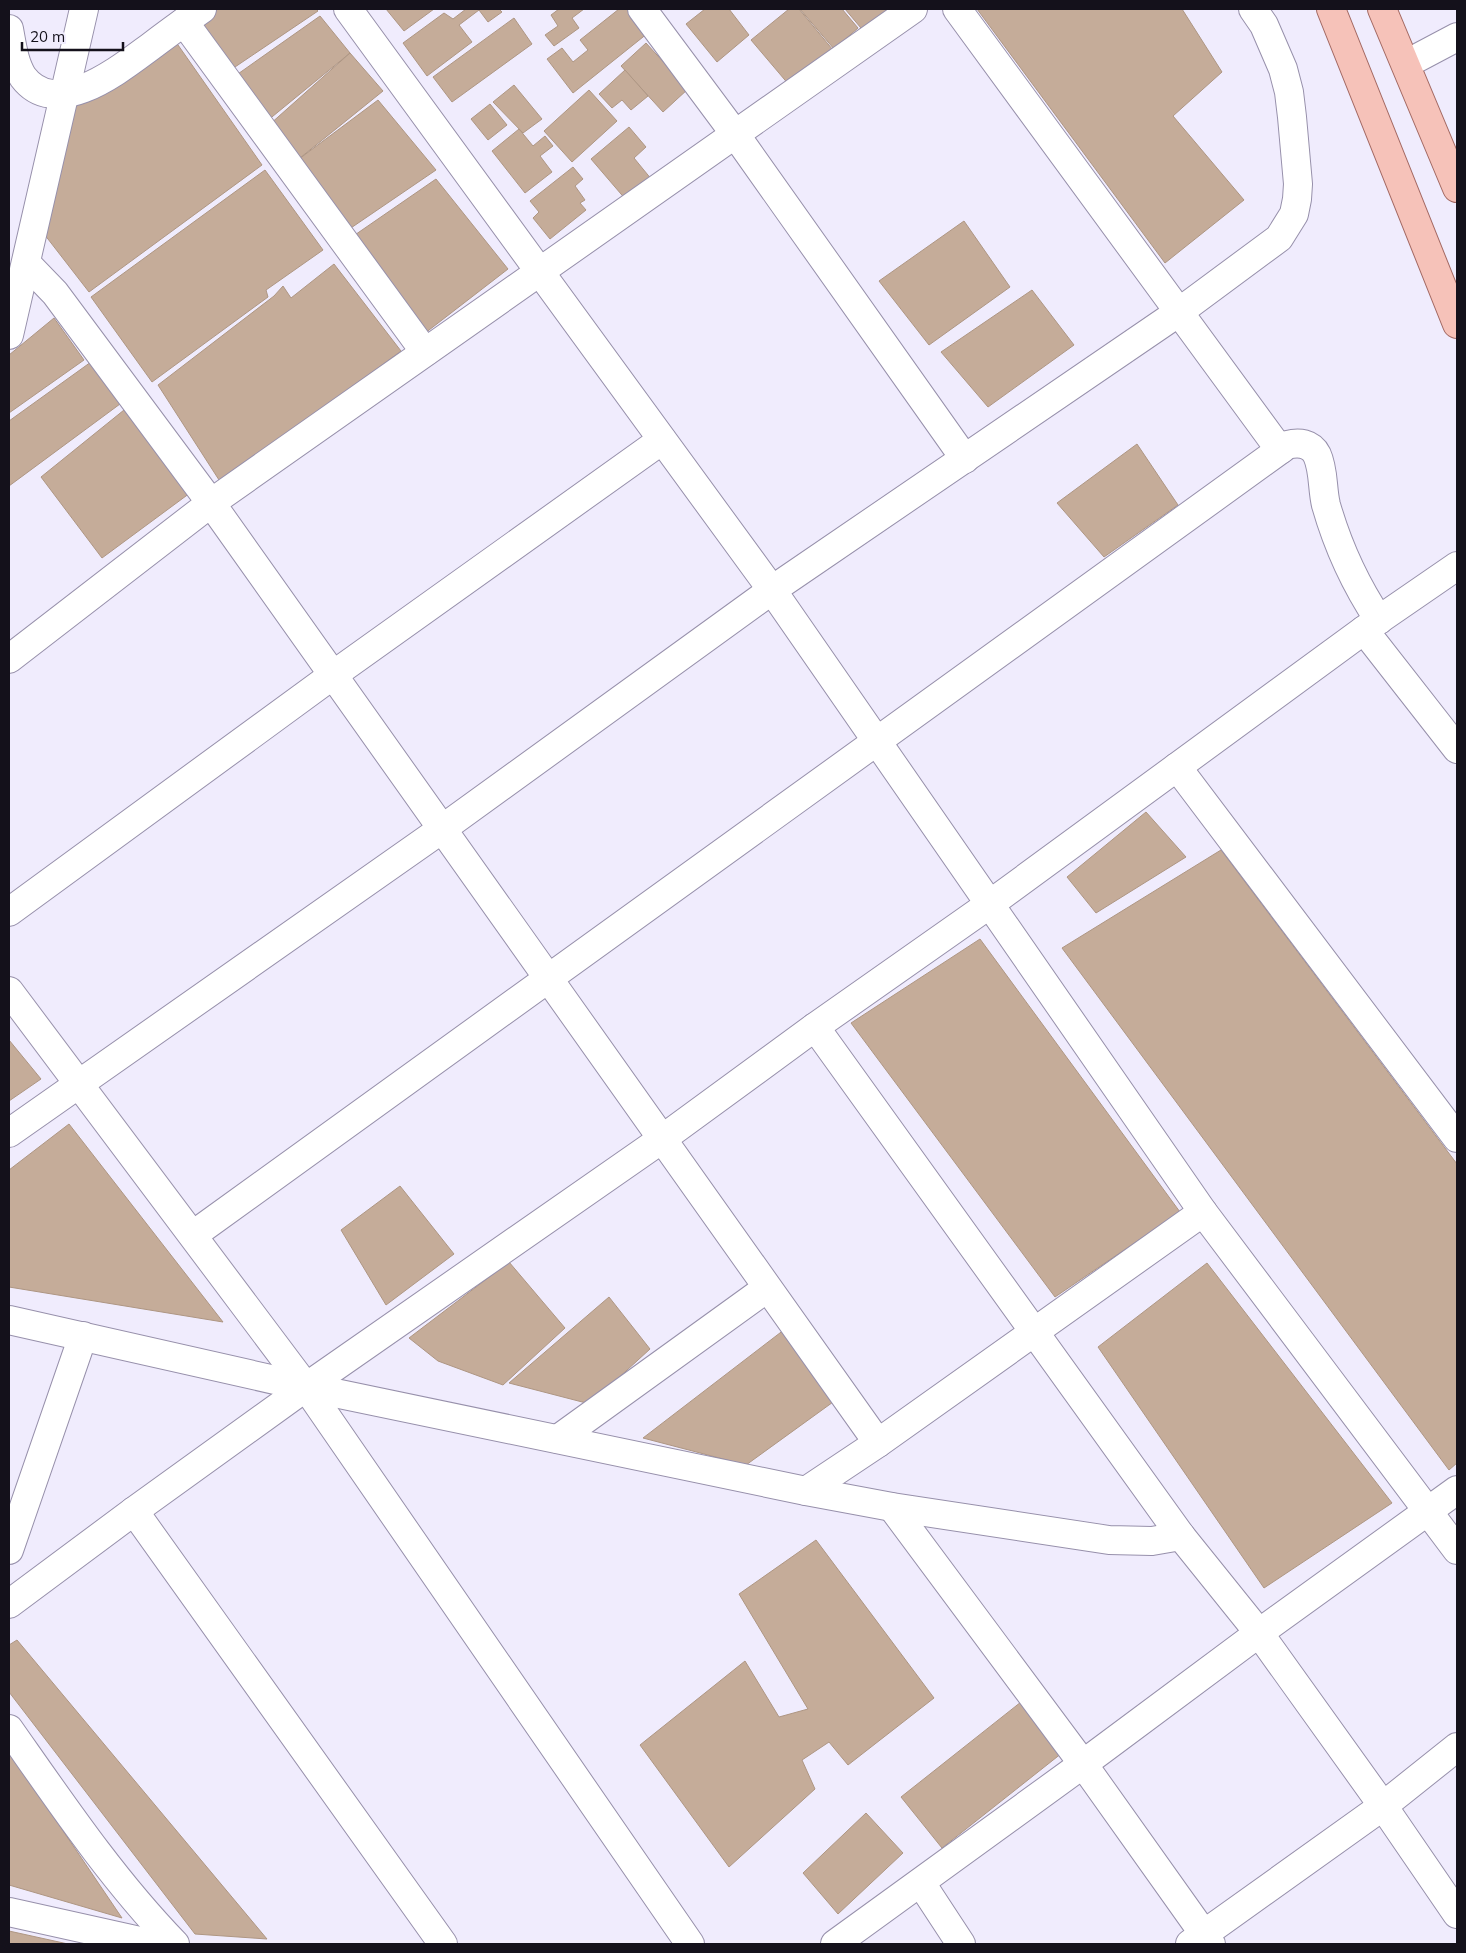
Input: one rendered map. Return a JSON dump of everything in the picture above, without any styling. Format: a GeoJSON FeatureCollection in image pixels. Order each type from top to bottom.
{"type":"FeatureCollection","features":[{"type":"Feature","properties":{"kind":"main road"},"geometry":{"type":"LineString","coordinates":[[1331,9],[1457,324]]}},
{"type":"Feature","properties":{"kind":"main road"},"geometry":{"type":"LineString","coordinates":[[1382,9],[1457,188]]}},
{"type":"Feature","properties":{"kind":"street"},"geometry":{"type":"LineString","coordinates":[[9,335],[84,9]]}},
{"type":"Feature","properties":{"kind":"street"},"geometry":{"type":"LineString","coordinates":[[348,9],[772,590],[1203,1212],[1457,1550]]}},
{"type":"Feature","properties":{"kind":"street"},"geometry":{"type":"LineString","coordinates":[[642,9],[735,134],[965,459]]}},
{"type":"Feature","properties":{"kind":"street"},"geometry":{"type":"LineString","coordinates":[[9,659],[211,503],[914,9]]}},
{"type":"Feature","properties":{"kind":"street"},"geometry":{"type":"LineString","coordinates":[[957,9],[1280,450]]}},
{"type":"Feature","properties":{"kind":"street"},"geometry":{"type":"LineString","coordinates":[[9,1133],[442,828],[772,590],[1179,312],[1279,238],[1294,214],[1298,184],[1289,92],[1275,46],[1253,9]]}},
{"type":"Feature","properties":{"kind":"street"},"geometry":{"type":"LineString","coordinates":[[9,30],[14,54],[23,76],[41,91],[52,94],[87,87],[109,76],[193,15],[425,352]]}},
{"type":"Feature","properties":{"kind":"street"},"geometry":{"type":"LineString","coordinates":[[1406,64],[1457,38]]}},
{"type":"Feature","properties":{"kind":"street"},"geometry":{"type":"LineString","coordinates":[[26,264],[55,293],[211,503],[878,1443]]}},
{"type":"Feature","properties":{"kind":"street"},"geometry":{"type":"LineString","coordinates":[[9,912],[333,675],[662,440]]}},
{"type":"Feature","properties":{"kind":"street"},"geometry":{"type":"LineString","coordinates":[[193,1235],[1287,445],[1304,444],[1312,448],[1317,455],[1324,497],[1339,546],[1360,592],[1372,625],[1457,748]]}},
{"type":"Feature","properties":{"kind":"street"},"geometry":{"type":"LineString","coordinates":[[9,1604],[306,1387],[662,1139],[815,1027],[990,904],[1372,625],[1457,566]]}},
{"type":"Feature","properties":{"kind":"street"},"geometry":{"type":"LineString","coordinates":[[1177,767],[1457,1138]]}},
{"type":"Feature","properties":{"kind":"street"},"geometry":{"type":"LineString","coordinates":[[9,991],[306,1387],[690,1944]]}},
{"type":"Feature","properties":{"kind":"street"},"geometry":{"type":"LineString","coordinates":[[815,1027],[1181,1536],[1259,1633],[1383,1806],[1457,1914]]}},
{"type":"Feature","properties":{"kind":"street"},"geometry":{"type":"LineString","coordinates":[[806,1491],[878,1443],[1203,1212]]}},
{"type":"Feature","properties":{"kind":"street"},"geometry":{"type":"LineString","coordinates":[[558,1439],[767,1288]]}},
{"type":"Feature","properties":{"kind":"street"},"geometry":{"type":"LineString","coordinates":[[9,1320],[306,1387],[806,1491],[892,1507],[1109,1540],[1152,1541],[1181,1536]]}},
{"type":"Feature","properties":{"kind":"street"},"geometry":{"type":"LineString","coordinates":[[9,1550],[83,1336]]}},
{"type":"Feature","properties":{"kind":"street"},"geometry":{"type":"LineString","coordinates":[[835,1944],[1457,1490]]}},
{"type":"Feature","properties":{"kind":"street"},"geometry":{"type":"LineString","coordinates":[[892,1507],[1083,1764],[1202,1941],[1383,1806],[1457,1747]]}},
{"type":"Feature","properties":{"kind":"street"},"geometry":{"type":"LineString","coordinates":[[134,1511],[440,1943]]}},
{"type":"Feature","properties":{"kind":"street"},"geometry":{"type":"LineString","coordinates":[[9,1729],[58,1800],[122,1884],[175,1944]]}},
{"type":"Feature","properties":{"kind":"street"},"geometry":{"type":"LineString","coordinates":[[921,1883],[961,1944]]}},
{"type":"Feature","properties":{"kind":"street"},"geometry":{"type":"LineString","coordinates":[[9,1912],[154,1944]]}},
{"type":"Feature","properties":{"kind":"building"},"geometry":{"type":"Polygon","coordinates":[[[204,9],[316,9],[318,11],[232,69],[189,19],[204,9]]]}},
{"type":"Feature","properties":{"kind":"building"},"geometry":{"type":"Polygon","coordinates":[[[386,9],[434,9],[404,31],[386,9]]]}},
{"type":"Feature","properties":{"kind":"building"},"geometry":{"type":"Polygon","coordinates":[[[466,9],[499,9],[502,12],[488,22],[479,10],[459,25],[472,42],[427,76],[403,43],[444,13],[453,19],[466,9]]]}},
{"type":"Feature","properties":{"kind":"building"},"geometry":{"type":"Polygon","coordinates":[[[559,9],[584,9],[572,18],[579,28],[554,46],[545,35],[558,26],[551,15],[559,9]]]}},
{"type":"Feature","properties":{"kind":"building"},"geometry":{"type":"Polygon","coordinates":[[[619,9],[628,9],[648,33],[573,93],[547,59],[562,48],[573,62],[588,50],[580,40],[619,9]]]}},
{"type":"Feature","properties":{"kind":"building"},"geometry":{"type":"Polygon","coordinates":[[[705,9],[729,9],[749,35],[717,62],[686,24],[705,9]]]}},
{"type":"Feature","properties":{"kind":"building"},"geometry":{"type":"Polygon","coordinates":[[[789,9],[799,9],[833,50],[790,86],[751,40],[789,9]]]}},
{"type":"Feature","properties":{"kind":"building"},"geometry":{"type":"Polygon","coordinates":[[[800,9],[842,9],[858,28],[834,49],[800,9]]]}},
{"type":"Feature","properties":{"kind":"building"},"geometry":{"type":"Polygon","coordinates":[[[845,9],[896,9],[866,34],[845,9]]]}},
{"type":"Feature","properties":{"kind":"building"},"geometry":{"type":"Polygon","coordinates":[[[977,9],[1182,9],[1222,72],[1173,116],[1244,200],[1165,263],[977,9]]]}},
{"type":"Feature","properties":{"kind":"building"},"geometry":{"type":"Polygon","coordinates":[[[320,16],[350,53],[267,121],[235,76],[320,16]]]}},
{"type":"Feature","properties":{"kind":"building"},"geometry":{"type":"Polygon","coordinates":[[[514,18],[532,44],[452,102],[433,77],[514,18]]]}},
{"type":"Feature","properties":{"kind":"building"},"geometry":{"type":"Polygon","coordinates":[[[171,35],[262,165],[89,292],[41,230],[67,111],[171,35]]]}},
{"type":"Feature","properties":{"kind":"building"},"geometry":{"type":"Polygon","coordinates":[[[646,43],[688,89],[663,112],[621,66],[646,43]]]}},
{"type":"Feature","properties":{"kind":"building"},"geometry":{"type":"Polygon","coordinates":[[[350,53],[383,91],[295,162],[269,125],[350,53]]]}},
{"type":"Feature","properties":{"kind":"building"},"geometry":{"type":"Polygon","coordinates":[[[625,70],[648,96],[631,110],[622,100],[612,108],[599,94],[625,70]]]}},
{"type":"Feature","properties":{"kind":"building"},"geometry":{"type":"Polygon","coordinates":[[[514,85],[542,119],[523,133],[493,102],[514,85]]]}},
{"type":"Feature","properties":{"kind":"building"},"geometry":{"type":"Polygon","coordinates":[[[589,90],[617,121],[572,162],[544,131],[589,90]]]}},
{"type":"Feature","properties":{"kind":"building"},"geometry":{"type":"Polygon","coordinates":[[[378,100],[436,170],[345,232],[295,162],[378,100]]]}},
{"type":"Feature","properties":{"kind":"building"},"geometry":{"type":"Polygon","coordinates":[[[490,104],[507,125],[488,140],[471,119],[490,104]]]}},
{"type":"Feature","properties":{"kind":"building"},"geometry":{"type":"Polygon","coordinates":[[[629,127],[646,147],[634,158],[652,180],[627,201],[591,159],[629,127]]]}},
{"type":"Feature","properties":{"kind":"building"},"geometry":{"type":"Polygon","coordinates":[[[519,129],[533,146],[545,136],[553,146],[540,156],[552,172],[525,193],[492,151],[519,129]]]}},
{"type":"Feature","properties":{"kind":"building"},"geometry":{"type":"Polygon","coordinates":[[[573,167],[583,179],[575,186],[585,200],[580,203],[586,210],[550,239],[533,218],[539,212],[530,201],[573,167]]]}},
{"type":"Feature","properties":{"kind":"building"},"geometry":{"type":"Polygon","coordinates":[[[265,170],[323,250],[266,290],[268,297],[152,382],[91,297],[265,170]]]}},
{"type":"Feature","properties":{"kind":"building"},"geometry":{"type":"Polygon","coordinates":[[[436,179],[508,269],[420,337],[349,239],[436,179]]]}},
{"type":"Feature","properties":{"kind":"building"},"geometry":{"type":"Polygon","coordinates":[[[964,221],[1010,287],[929,345],[879,281],[964,221]]]}},
{"type":"Feature","properties":{"kind":"building"},"geometry":{"type":"Polygon","coordinates":[[[334,264],[401,351],[221,483],[158,385],[274,296],[283,286],[291,298],[334,264]]]}},
{"type":"Feature","properties":{"kind":"building"},"geometry":{"type":"Polygon","coordinates":[[[1032,290],[1074,345],[988,407],[941,352],[1032,290]]]}},
{"type":"Feature","properties":{"kind":"building"},"geometry":{"type":"Polygon","coordinates":[[[54,318],[84,360],[9,413],[9,355],[54,318]]]}},
{"type":"Feature","properties":{"kind":"building"},"geometry":{"type":"Polygon","coordinates":[[[91,362],[120,404],[9,486],[9,421],[91,362]]]}},
{"type":"Feature","properties":{"kind":"building"},"geometry":{"type":"Polygon","coordinates":[[[124,410],[190,493],[102,558],[41,477],[124,410]]]}},
{"type":"Feature","properties":{"kind":"building"},"geometry":{"type":"Polygon","coordinates":[[[1137,444],[1178,505],[1104,557],[1057,503],[1137,444]]]}},
{"type":"Feature","properties":{"kind":"building"},"geometry":{"type":"Polygon","coordinates":[[[1146,812],[1186,857],[1096,913],[1067,877],[1146,812]]]}},
{"type":"Feature","properties":{"kind":"building"},"geometry":{"type":"Polygon","coordinates":[[[1221,850],[1457,1164],[1457,1463],[1449,1470],[1062,948],[1221,850]]]}},
{"type":"Feature","properties":{"kind":"building"},"geometry":{"type":"Polygon","coordinates":[[[980,939],[1180,1212],[1055,1297],[851,1023],[980,939]]]}},
{"type":"Feature","properties":{"kind":"building"},"geometry":{"type":"Polygon","coordinates":[[[9,1040],[41,1079],[9,1101],[9,1040]]]}},
{"type":"Feature","properties":{"kind":"building"},"geometry":{"type":"Polygon","coordinates":[[[69,1124],[223,1322],[9,1287],[9,1170],[69,1124]]]}},
{"type":"Feature","properties":{"kind":"building"},"geometry":{"type":"Polygon","coordinates":[[[400,1186],[454,1254],[386,1305],[341,1230],[400,1186]]]}},
{"type":"Feature","properties":{"kind":"building"},"geometry":{"type":"Polygon","coordinates":[[[509,1262],[565,1328],[503,1385],[438,1361],[409,1338],[509,1262]]]}},
{"type":"Feature","properties":{"kind":"building"},"geometry":{"type":"Polygon","coordinates":[[[1207,1263],[1392,1503],[1264,1588],[1098,1347],[1207,1263]]]}},
{"type":"Feature","properties":{"kind":"building"},"geometry":{"type":"Polygon","coordinates":[[[609,1297],[650,1349],[590,1404],[509,1383],[609,1297]]]}},
{"type":"Feature","properties":{"kind":"building"},"geometry":{"type":"Polygon","coordinates":[[[789,1326],[840,1397],[746,1465],[643,1438],[789,1326]]]}},
{"type":"Feature","properties":{"kind":"building"},"geometry":{"type":"Polygon","coordinates":[[[816,1540],[934,1698],[848,1765],[829,1742],[802,1760],[815,1789],[729,1867],[640,1745],[745,1661],[779,1717],[808,1709],[739,1594],[816,1540]]]}},
{"type":"Feature","properties":{"kind":"building"},"geometry":{"type":"Polygon","coordinates":[[[17,1640],[267,1939],[195,1934],[9,1692],[9,1645],[17,1640]]]}},
{"type":"Feature","properties":{"kind":"building"},"geometry":{"type":"Polygon","coordinates":[[[1021,1702],[1062,1753],[942,1848],[901,1797],[1021,1702]]]}},
{"type":"Feature","properties":{"kind":"building"},"geometry":{"type":"Polygon","coordinates":[[[9,1751],[122,1918],[9,1885],[9,1751]]]}},
{"type":"Feature","properties":{"kind":"building"},"geometry":{"type":"Polygon","coordinates":[[[866,1813],[903,1853],[838,1914],[803,1873],[866,1813]]]}},
{"type":"Feature","properties":{"kind":"building"},"geometry":{"type":"Polygon","coordinates":[[[9,1931],[68,1944],[9,1944],[9,1931]]]}}]}
